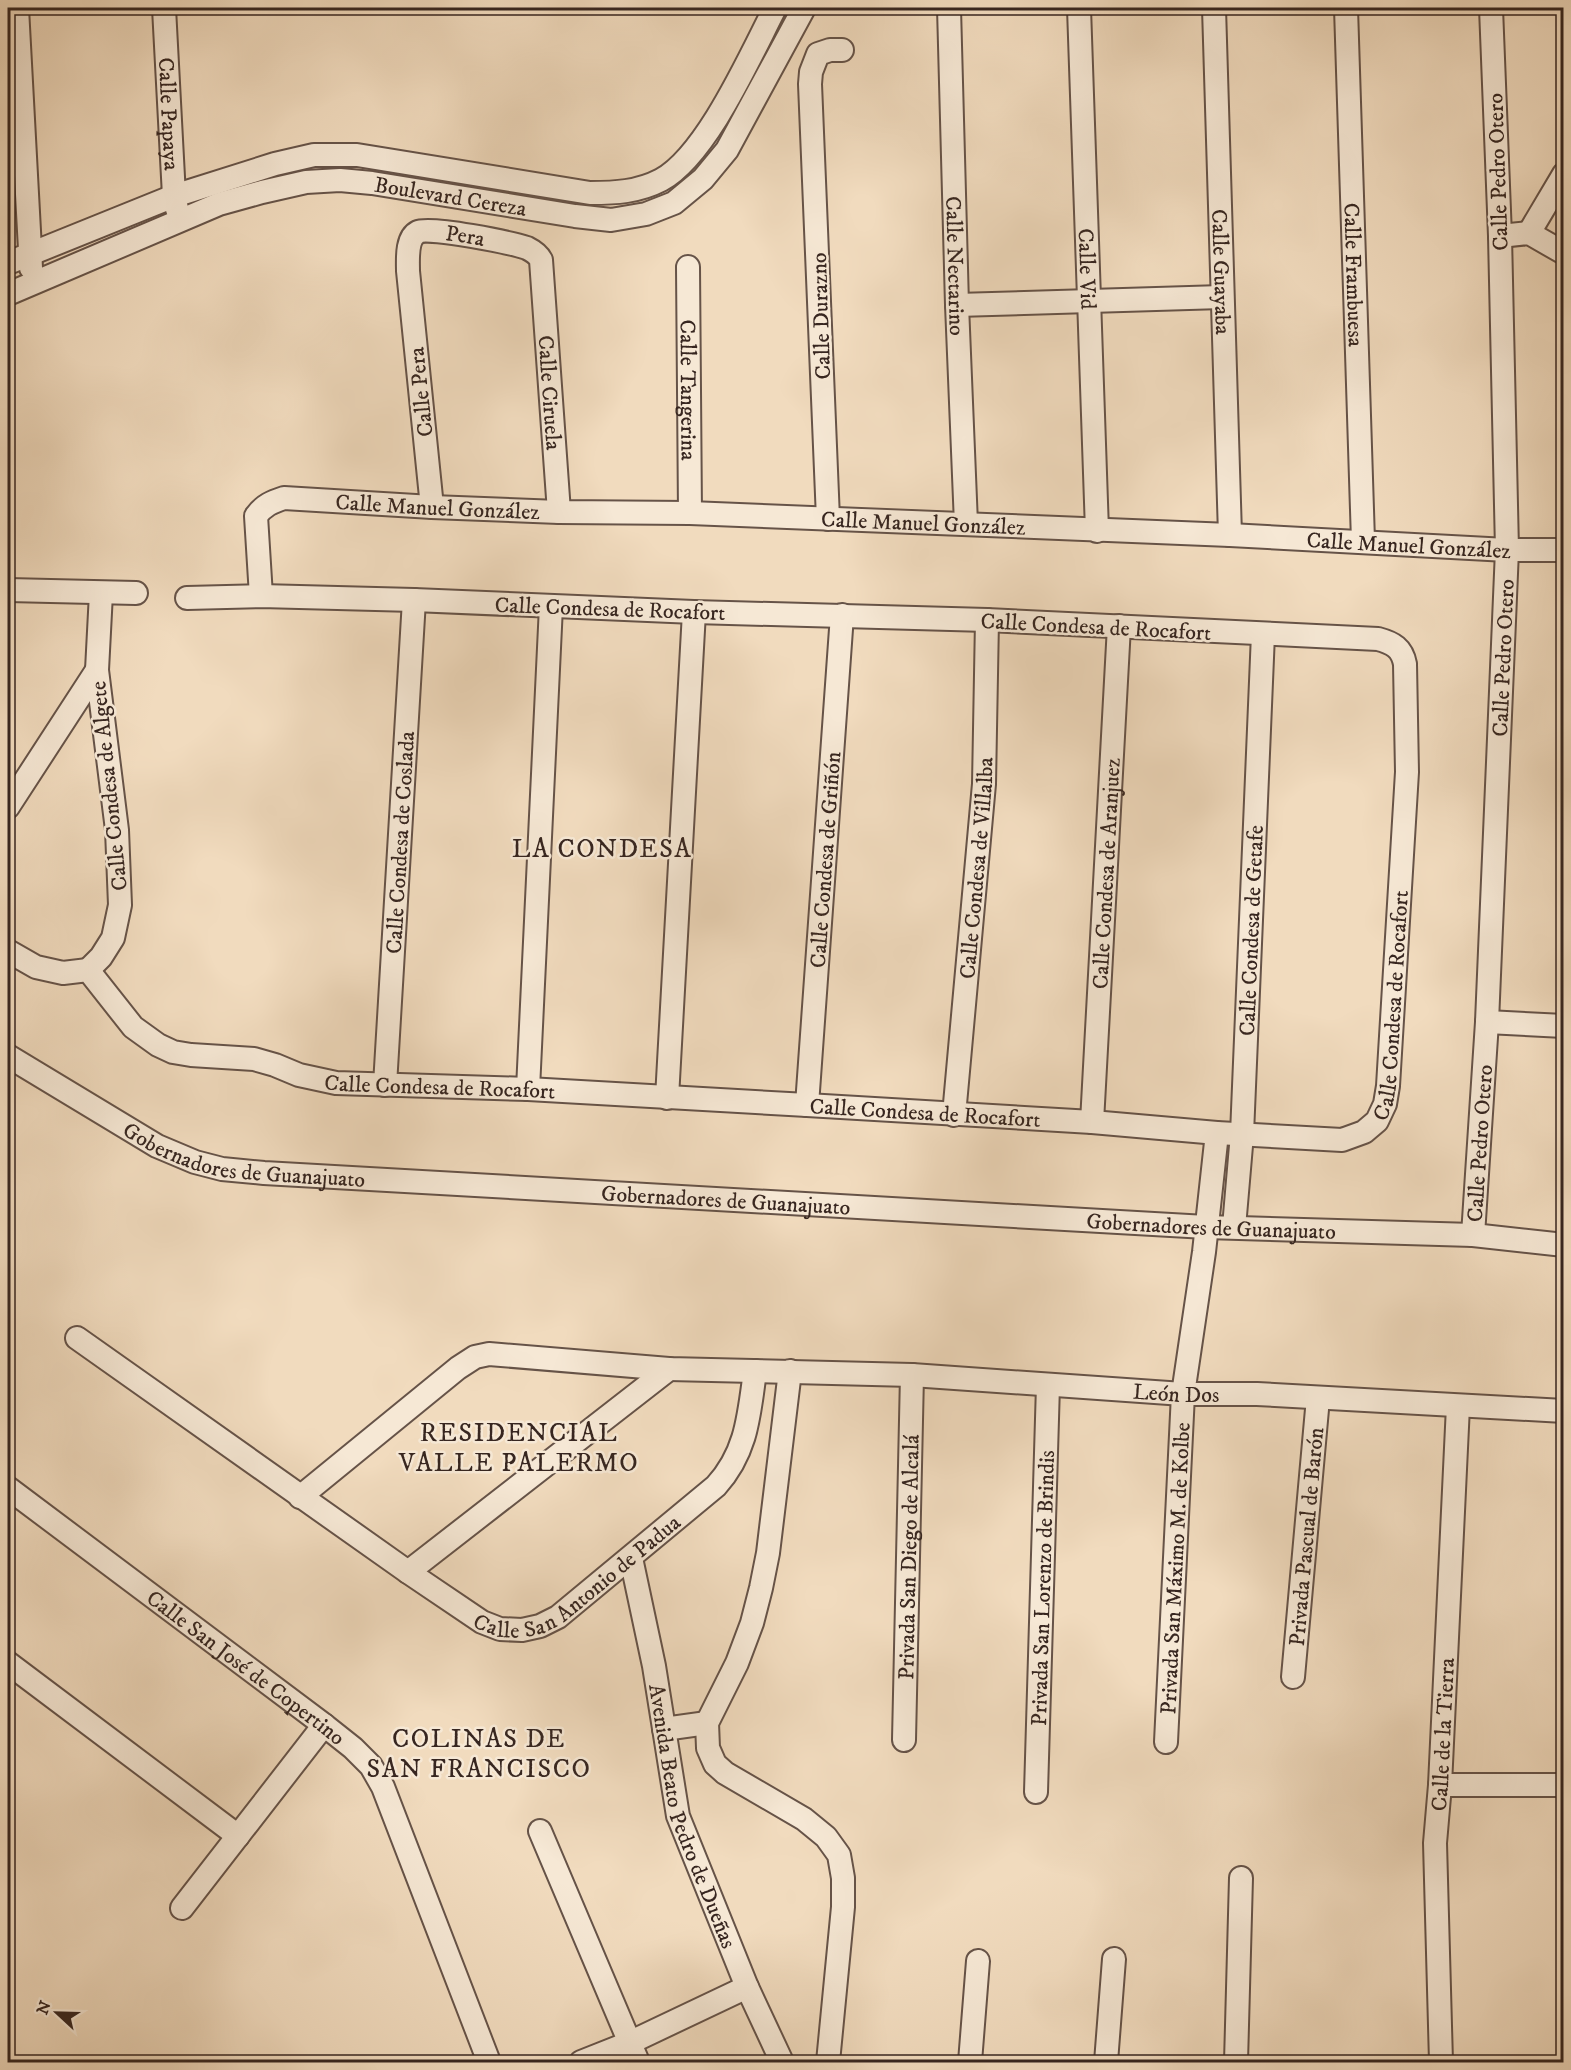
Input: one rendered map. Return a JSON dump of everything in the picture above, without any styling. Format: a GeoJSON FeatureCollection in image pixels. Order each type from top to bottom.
{"type":"FeatureCollection","features":[{"type":"Feature","properties":{"kind":"street"},"geometry":{"type":"LineString","coordinates":[[16,8],[31,284]]}},
{"type":"Feature","properties":{"kind":"street","name":"Calle Papaya"},"geometry":{"type":"LineString","coordinates":[[164,8],[174,196],[179,220]]}},
{"type":"Feature","properties":{"kind":"street","name":"Boulevard Cereza"},"geometry":{"type":"LineString","coordinates":[[8,263],[174,196],[276,164],[314,155],[357,155],[590,193],[627,192],[662,179],[685,161],[704,138],[775,8]]}},
{"type":"Feature","properties":{"kind":"street","name":"Boulevard Cereza"},"geometry":{"type":"LineString","coordinates":[[8,294],[219,204],[306,182],[340,180],[611,220],[646,214],[674,203],[703,180],[727,150],[804,8]]}},
{"type":"Feature","properties":{"kind":"street","name":"Calle Nectarino"},"geometry":{"type":"LineString","coordinates":[[949,8],[966,524]]}},
{"type":"Feature","properties":{"kind":"street","name":"Calle Vid"},"geometry":{"type":"LineString","coordinates":[[1079,8],[1097,531]]}},
{"type":"Feature","properties":{"kind":"street","name":"Calle Guayaba"},"geometry":{"type":"LineString","coordinates":[[1214,8],[1230,535]]}},
{"type":"Feature","properties":{"kind":"street","name":"Calle Frambuesa"},"geometry":{"type":"LineString","coordinates":[[1346,8],[1363,542]]}},
{"type":"Feature","properties":{"kind":"street","name":"Calle Pedro Otero"},"geometry":{"type":"LineString","coordinates":[[1473,1236],[1487,1022],[1507,549],[1500,236],[1491,8]]}},
{"type":"Feature","properties":{"kind":"street","name":"Calle Durazno"},"geometry":{"type":"LineString","coordinates":[[828,519],[811,72],[818,54],[831,50],[842,50]]}},
{"type":"Feature","properties":{"kind":"street"},"geometry":{"type":"LineString","coordinates":[[1529,233],[1563,174]]}},
{"type":"Feature","properties":{"kind":"street","name":"Pera"},"geometry":{"type":"LineString","coordinates":[[408,277],[410,245],[418,232],[426,231],[448,232],[525,248],[538,254],[543,274]]}},
{"type":"Feature","properties":{"kind":"street"},"geometry":{"type":"LineString","coordinates":[[1500,236],[1529,233],[1563,253]]}},
{"type":"Feature","properties":{"kind":"street","name":"Calle Tangerina"},"geometry":{"type":"LineString","coordinates":[[688,267],[690,513]]}},
{"type":"Feature","properties":{"kind":"street","name":"Calle Ciruela"},"geometry":{"type":"LineString","coordinates":[[543,274],[559,512]]}},
{"type":"Feature","properties":{"kind":"street","name":"Calle Pera"},"geometry":{"type":"LineString","coordinates":[[408,277],[432,507]]}},
{"type":"Feature","properties":{"kind":"street"},"geometry":{"type":"LineString","coordinates":[[957,305],[1222,297]]}},
{"type":"Feature","properties":{"kind":"street","name":"Calle Manuel González"},"geometry":{"type":"LineString","coordinates":[[261,596],[256,516],[269,503],[284,498],[432,507],[559,512],[690,513],[1563,550]]}},
{"type":"Feature","properties":{"kind":"street"},"geometry":{"type":"LineString","coordinates":[[8,590],[136,592]]}},
{"type":"Feature","properties":{"kind":"street","name":"Calle Condesa de Algete"},"geometry":{"type":"LineString","coordinates":[[88,970],[101,957],[112,938],[120,905],[117,830],[97,670],[101,593]]}},
{"type":"Feature","properties":{"kind":"street","name":"Calle Condesa de Rocafort"},"geometry":{"type":"LineString","coordinates":[[88,970],[133,1027],[158,1045],[174,1052],[191,1055],[254,1059],[299,1075],[336,1083],[528,1089],[1092,1122],[1217,1133],[1342,1140],[1364,1132],[1377,1121],[1385,1104],[1392,1046],[1407,772],[1405,664],[1403,654],[1396,646],[1378,639],[987,620],[694,612],[414,600],[261,596],[187,598]]}},
{"type":"Feature","properties":{"kind":"street","name":"Calle Condesa de Coslada"},"geometry":{"type":"LineString","coordinates":[[385,1085],[414,600]]}},
{"type":"Feature","properties":{"kind":"street"},"geometry":{"type":"LineString","coordinates":[[528,1089],[551,606]]}},
{"type":"Feature","properties":{"kind":"street"},"geometry":{"type":"LineString","coordinates":[[667,1098],[694,612]]}},
{"type":"Feature","properties":{"kind":"street","name":"Calle Condesa de Griñón"},"geometry":{"type":"LineString","coordinates":[[807,1105],[842,615]]}},
{"type":"Feature","properties":{"kind":"street","name":"Calle Condesa de Villalba"},"geometry":{"type":"LineString","coordinates":[[954,1115],[984,784],[987,620]]}},
{"type":"Feature","properties":{"kind":"street","name":"Calle Condesa de Aranjuez"},"geometry":{"type":"LineString","coordinates":[[1092,1122],[1119,626]]}},
{"type":"Feature","properties":{"kind":"street","name":"Calle Condesa de Getafe"},"geometry":{"type":"LineString","coordinates":[[1234,1227],[1242,1134],[1263,634]]}},
{"type":"Feature","properties":{"kind":"street"},"geometry":{"type":"LineString","coordinates":[[8,807],[97,670]]}},
{"type":"Feature","properties":{"kind":"street"},"geometry":{"type":"LineString","coordinates":[[8,951],[36,967],[63,973],[88,970]]}},
{"type":"Feature","properties":{"kind":"street"},"geometry":{"type":"LineString","coordinates":[[1487,1022],[1563,1026]]}},
{"type":"Feature","properties":{"kind":"street","name":"Gobernadores de Guanajuato"},"geometry":{"type":"LineString","coordinates":[[8,1056],[157,1146],[195,1162],[222,1169],[276,1174],[1206,1227],[1473,1236],[1563,1245]]}},
{"type":"Feature","properties":{"kind":"street"},"geometry":{"type":"LineString","coordinates":[[1206,1227],[1217,1133]]}},
{"type":"Feature","properties":{"kind":"street","name":"Privada San Máximo M. de Kolbe"},"geometry":{"type":"LineString","coordinates":[[1166,1742],[1183,1394],[1206,1227]]}},
{"type":"Feature","properties":{"kind":"street","name":"Calle San Antonio de Padua"},"geometry":{"type":"LineString","coordinates":[[77,1338],[408,1572],[482,1622],[500,1629],[522,1630],[540,1626],[558,1617],[716,1486],[728,1473],[744,1437],[755,1371]]}},
{"type":"Feature","properties":{"kind":"street","name":"León Dos"},"geometry":{"type":"LineString","coordinates":[[300,1497],[458,1368],[475,1357],[489,1354],[669,1369],[912,1375],[1183,1394],[1257,1394],[1563,1411]]}},
{"type":"Feature","properties":{"kind":"street"},"geometry":{"type":"LineString","coordinates":[[408,1572],[669,1369]]}},
{"type":"Feature","properties":{"kind":"street","name":"Avenida Beato Pedro de Dueñas"},"geometry":{"type":"LineString","coordinates":[[790,1371],[768,1553],[761,1588],[752,1623],[737,1664],[707,1723],[708,1748],[715,1764],[725,1773],[804,1819],[826,1837],[839,1855],[843,1878],[843,1907],[822,2061]]}},
{"type":"Feature","properties":{"kind":"street","name":"Privada San Diego de Alcalá"},"geometry":{"type":"LineString","coordinates":[[904,1740],[912,1375]]}},
{"type":"Feature","properties":{"kind":"street","name":"Privada San Lorenzo de Brindis"},"geometry":{"type":"LineString","coordinates":[[1036,1792],[1048,1385]]}},
{"type":"Feature","properties":{"kind":"street","name":"Privada Pascual de Barón"},"geometry":{"type":"LineString","coordinates":[[1293,1677],[1318,1398]]}},
{"type":"Feature","properties":{"kind":"street","name":"Calle de la Tierra"},"geometry":{"type":"LineString","coordinates":[[1441,2062],[1435,1843],[1440,1785],[1458,1406]]}},
{"type":"Feature","properties":{"kind":"street","name":"Calle San José de Copertino"},"geometry":{"type":"LineString","coordinates":[[8,1488],[324,1725],[371,1766],[383,1787],[489,2062]]}},
{"type":"Feature","properties":{"kind":"street","name":"Avenida Beato Pedro de Dueñas"},"geometry":{"type":"LineString","coordinates":[[631,1558],[654,1666],[678,1816],[747,1988],[782,2062]]}},
{"type":"Feature","properties":{"kind":"street"},"geometry":{"type":"LineString","coordinates":[[8,1663],[238,1836]]}},
{"type":"Feature","properties":{"kind":"street"},"geometry":{"type":"LineString","coordinates":[[664,1729],[707,1723]]}},
{"type":"Feature","properties":{"kind":"street"},"geometry":{"type":"LineString","coordinates":[[182,1908],[324,1725]]}},
{"type":"Feature","properties":{"kind":"street"},"geometry":{"type":"LineString","coordinates":[[1440,1785],[1563,1785]]}},
{"type":"Feature","properties":{"kind":"street"},"geometry":{"type":"LineString","coordinates":[[540,1831],[634,2053]]}},
{"type":"Feature","properties":{"kind":"street"},"geometry":{"type":"LineString","coordinates":[[1236,2062],[1241,1878]]}},
{"type":"Feature","properties":{"kind":"street"},"geometry":{"type":"LineString","coordinates":[[1106,2062],[1114,1959]]}},
{"type":"Feature","properties":{"kind":"street"},"geometry":{"type":"LineString","coordinates":[[970,2062],[978,1961]]}},
{"type":"Feature","properties":{"kind":"street"},"geometry":{"type":"LineString","coordinates":[[581,2062],[634,2053],[747,1988]]}},
{"type":"Feature","properties":{"kind":"district","name":"LA CONDESA"},"geometry":{"type":"Point","coordinates":[602,848]}},
{"type":"Feature","properties":{"kind":"district","name":"RESIDENCIAL VALLE PALERMO"},"geometry":{"type":"Point","coordinates":[519,1447]}},
{"type":"Feature","properties":{"kind":"district","name":"COLINAS DE SAN FRANCISCO"},"geometry":{"type":"Point","coordinates":[479,1753]}}]}
